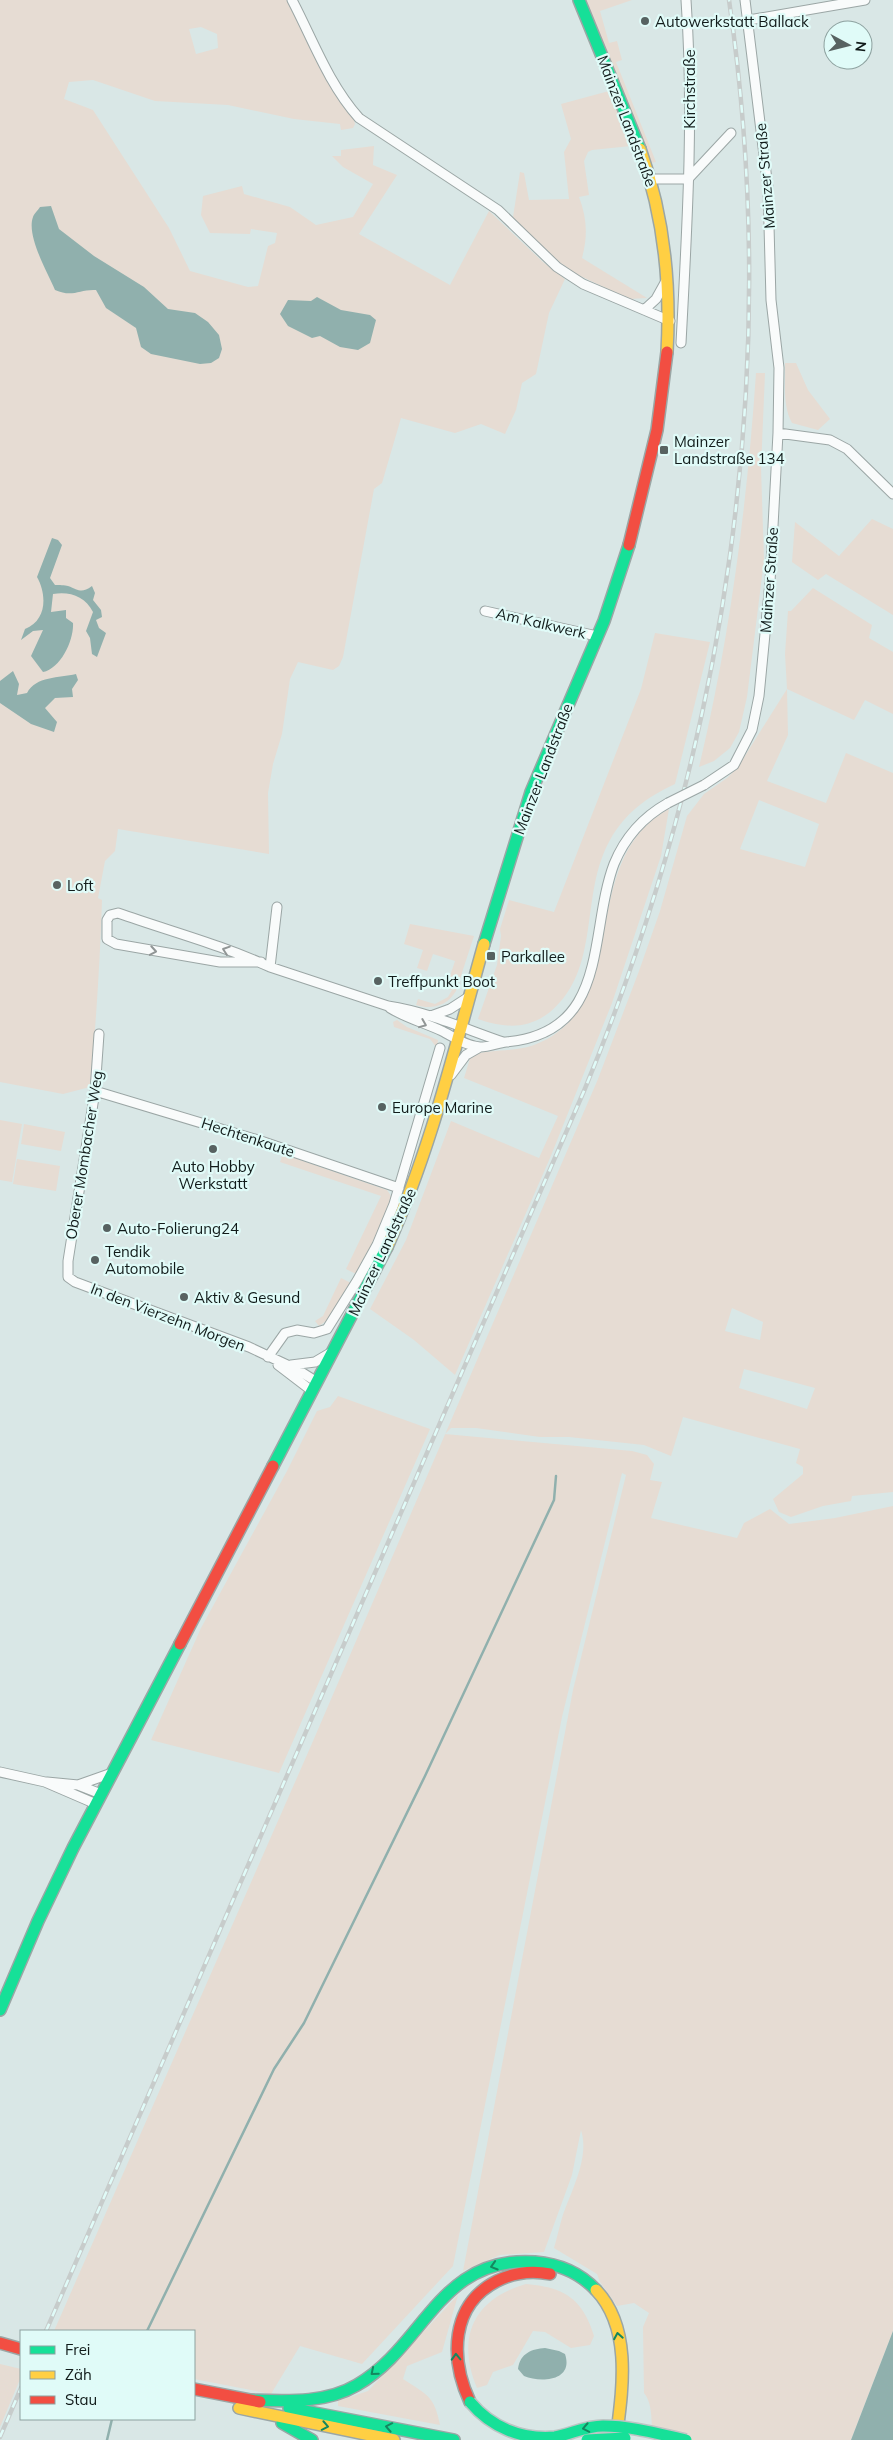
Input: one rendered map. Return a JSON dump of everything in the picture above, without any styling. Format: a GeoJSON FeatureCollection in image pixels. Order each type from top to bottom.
{"type":"FeatureCollection","features":[{"type":"Feature","properties":{"kind":"main road","name":"Mainzer Landstraße"},"geometry":{"type":"LineString","coordinates":[[0,2010],[38,1921],[98,1799],[381,1260],[405,1208],[425,1155],[448,1079],[521,821],[545,757],[597,636],[624,566],[654,448],[666,380],[670,321],[668,276],[660,216],[651,179],[639,144],[579,0]]}},
{"type":"Feature","properties":{"kind":"main road"},"geometry":{"type":"LineString","coordinates":[[249,2400],[315,2400],[336,2394],[356,2385],[383,2365],[444,2296],[458,2283],[489,2267],[508,2262],[528,2260],[547,2262],[573,2272],[588,2282],[601,2296],[611,2312],[617,2329],[620,2353],[606,2440]]}},
{"type":"Feature","properties":{"kind":"main road"},"geometry":{"type":"LineString","coordinates":[[616,2440],[616,2384],[608,2336],[601,2314],[591,2299],[578,2287],[557,2275],[528,2272],[500,2278],[476,2296],[460,2321],[455,2356],[459,2380],[476,2411],[500,2430],[520,2438],[541,2439],[584,2428],[606,2426],[637,2430],[686,2440]]}},
{"type":"Feature","properties":{"kind":"main road"},"geometry":{"type":"LineString","coordinates":[[0,2343],[20,2348]]}},
{"type":"Feature","properties":{"kind":"main road"},"geometry":{"type":"LineString","coordinates":[[0,2353],[20,2358]]}},
{"type":"Feature","properties":{"kind":"main road"},"geometry":{"type":"LineString","coordinates":[[195,2389],[454,2440]]}},
{"type":"Feature","properties":{"kind":"main road"},"geometry":{"type":"LineString","coordinates":[[195,2398],[394,2440]]}},
{"type":"Feature","properties":{"kind":"main road"},"geometry":{"type":"LineString","coordinates":[[260,2413],[289,2426],[312,2440]]}},
{"type":"Feature","properties":{"kind":"main road"},"geometry":{"type":"LineString","coordinates":[[587,2440],[622,2437],[644,2440]]}},
{"type":"Feature","properties":{"kind":"street"},"geometry":{"type":"LineString","coordinates":[[292,0],[336,89],[358,118],[498,210],[558,267],[583,284],[670,321]]}},
{"type":"Feature","properties":{"kind":"street","name":"Kirchstraße"},"geometry":{"type":"LineString","coordinates":[[681,342],[688,179],[689,49],[686,0]]}},
{"type":"Feature","properties":{"kind":"street","name":"Mainzer Straße"},"geometry":{"type":"LineString","coordinates":[[480,1047],[536,1036],[558,1024],[575,1005],[594,966],[609,882],[620,851],[644,819],[668,803],[704,785],[734,765],[752,730],[759,696],[770,582],[778,433],[779,368],[771,300],[768,188],[749,20],[745,0]]}},
{"type":"Feature","properties":{"kind":"street"},"geometry":{"type":"LineString","coordinates":[[749,20],[865,0]]}},
{"type":"Feature","properties":{"kind":"street"},"geometry":{"type":"LineString","coordinates":[[651,179],[688,179],[731,133]]}},
{"type":"Feature","properties":{"kind":"street"},"geometry":{"type":"LineString","coordinates":[[644,310],[656,300],[668,276]]}},
{"type":"Feature","properties":{"kind":"street"},"geometry":{"type":"LineString","coordinates":[[778,433],[830,440],[847,449],[893,494]]}},
{"type":"Feature","properties":{"kind":"street","name":"Am Kalkwerk"},"geometry":{"type":"LineString","coordinates":[[486,611],[597,636]]}},
{"type":"Feature","properties":{"kind":"street"},"geometry":{"type":"LineString","coordinates":[[270,967],[277,907]]}},
{"type":"Feature","properties":{"kind":"street"},"geometry":{"type":"LineString","coordinates":[[261,962],[220,962],[116,944],[107,939],[106,926],[110,915],[118,913],[261,962],[270,967],[388,1006],[431,1016],[503,1042]]}},
{"type":"Feature","properties":{"kind":"street"},"geometry":{"type":"LineString","coordinates":[[431,1016],[450,1009],[471,996]]}},
{"type":"Feature","properties":{"kind":"street"},"geometry":{"type":"LineString","coordinates":[[388,1006],[400,1014],[458,1041],[480,1047]]}},
{"type":"Feature","properties":{"kind":"street","name":"Oberer Mombacher Weg"},"geometry":{"type":"LineString","coordinates":[[68,1276],[68,1261],[95,1091],[99,1034]]}},
{"type":"Feature","properties":{"kind":"street"},"geometry":{"type":"LineString","coordinates":[[448,1079],[466,1054],[480,1047]]}},
{"type":"Feature","properties":{"kind":"street","name":"Mainzer Landstraße"},"geometry":{"type":"LineString","coordinates":[[268,1357],[285,1333],[297,1330],[321,1332],[332,1323],[377,1244],[399,1188],[440,1048]]}},
{"type":"Feature","properties":{"kind":"street","name":"Hechtenkaute"},"geometry":{"type":"LineString","coordinates":[[95,1091],[258,1140],[399,1188]]}},
{"type":"Feature","properties":{"kind":"street","name":"In den Vierzehn Morgen"},"geometry":{"type":"LineString","coordinates":[[68,1276],[75,1282],[249,1347],[315,1387]]}},
{"type":"Feature","properties":{"kind":"street","name":"In den Vierzehn Morgen"},"geometry":{"type":"LineString","coordinates":[[285,1364],[308,1364],[334,1350]]}},
{"type":"Feature","properties":{"kind":"street","name":"In den Vierzehn Morgen"},"geometry":{"type":"LineString","coordinates":[[268,1357],[285,1364],[315,1387]]}},
{"type":"Feature","properties":{"kind":"street"},"geometry":{"type":"LineString","coordinates":[[0,1772],[45,1782],[98,1799]]}},
{"type":"Feature","properties":{"kind":"street"},"geometry":{"type":"LineString","coordinates":[[78,1785],[112,1773]]}},
{"type":"Feature","properties":{"kind":"street"},"geometry":{"type":"LineString","coordinates":[[45,1782],[78,1785],[98,1799]]}},
{"type":"Feature","properties":{"kind":"shaded area"},"geometry":{"type":"Polygon","coordinates":[[[0,0],[288,0],[330,86],[354,120],[353,128],[341,130],[340,124],[294,119],[228,105],[155,101],[93,80],[69,82],[64,99],[93,110],[169,228],[190,271],[248,287],[258,286],[268,246],[275,243],[277,233],[251,229],[250,234],[210,233],[201,215],[203,196],[242,186],[244,194],[290,207],[316,225],[353,217],[373,184],[343,167],[332,156],[341,156],[341,150],[374,146],[373,165],[397,175],[359,234],[450,285],[489,211],[543,262],[565,279],[549,313],[536,374],[522,383],[516,410],[505,434],[481,424],[455,433],[401,418],[382,483],[374,489],[343,657],[339,666],[333,670],[298,662],[290,679],[282,734],[273,764],[268,793],[269,854],[118,829],[115,851],[105,861],[98,898],[102,900],[96,1017],[90,1087],[63,1094],[0,1082],[0,0]],[[201,27],[189,29],[196,54],[218,48],[217,34],[201,27]]]}},
{"type":"Feature","properties":{"kind":"shaded area"},"geometry":{"type":"Polygon","coordinates":[[[583,0],[632,0],[600,11],[609,43],[617,41],[622,60],[616,62],[656,162],[651,163],[583,0]]]}},
{"type":"Feature","properties":{"kind":"shaded area"},"geometry":{"type":"Polygon","coordinates":[[[609,91],[631,146],[592,150],[588,152],[584,161],[589,195],[579,197],[586,227],[582,258],[647,298],[629,299],[576,274],[549,255],[513,217],[520,172],[524,173],[529,200],[569,199],[564,152],[571,139],[561,104],[609,91]]]}},
{"type":"Feature","properties":{"kind":"shaded area"},"geometry":{"type":"Polygon","coordinates":[[[785,363],[796,363],[808,390],[830,419],[818,430],[792,423],[787,409],[785,394],[785,363]]]}},
{"type":"Feature","properties":{"kind":"shaded area"},"geometry":{"type":"Polygon","coordinates":[[[756,373],[765,373],[761,468],[764,560],[747,697],[739,732],[730,748],[714,761],[699,767],[720,669],[736,571],[748,472],[756,373]]]}},
{"type":"Feature","properties":{"kind":"shaded area"},"geometry":{"type":"Polygon","coordinates":[[[872,519],[893,529],[893,615],[826,574],[818,580],[792,562],[795,522],[839,556],[872,519]]]}},
{"type":"Feature","properties":{"kind":"shaded area"},"geometry":{"type":"Polygon","coordinates":[[[813,588],[872,625],[869,638],[893,652],[893,714],[865,700],[854,720],[787,689],[785,654],[788,611],[791,611],[813,588]]]}},
{"type":"Feature","properties":{"kind":"shaded area"},"geometry":{"type":"Polygon","coordinates":[[[655,633],[710,642],[675,784],[646,800],[630,814],[610,840],[601,861],[595,884],[584,953],[577,975],[566,995],[550,1012],[533,1022],[515,1026],[478,1019],[497,965],[501,936],[500,929],[509,900],[554,912],[641,689],[655,633]]]}},
{"type":"Feature","properties":{"kind":"shaded area"},"geometry":{"type":"Polygon","coordinates":[[[787,689],[788,735],[767,781],[826,803],[846,753],[893,773],[893,1492],[852,1496],[851,1501],[823,1506],[791,1517],[779,1512],[773,1499],[803,1474],[803,1467],[796,1463],[800,1449],[683,1417],[671,1456],[644,1445],[569,1437],[540,1437],[476,1428],[451,1428],[445,1434],[598,1079],[660,911],[687,816],[704,794],[727,778],[738,767],[787,689]],[[759,800],[740,849],[805,867],[819,824],[759,800]],[[732,1308],[725,1331],[760,1340],[763,1322],[732,1308]],[[744,1369],[739,1388],[807,1409],[815,1388],[744,1369]]]}},
{"type":"Feature","properties":{"kind":"shaded area"},"geometry":{"type":"Polygon","coordinates":[[[669,809],[661,856],[612,1003],[550,1158],[455,1375],[414,1340],[370,1309],[406,1240],[451,1121],[539,1158],[558,1116],[464,1078],[471,1055],[519,1049],[534,1045],[565,1026],[584,999],[596,967],[611,896],[622,862],[640,832],[669,809]]]}},
{"type":"Feature","properties":{"kind":"shaded area"},"geometry":{"type":"Polygon","coordinates":[[[410,924],[474,936],[456,991],[439,1006],[416,1005],[418,999],[435,1004],[448,997],[452,990],[446,988],[455,961],[433,954],[427,971],[417,968],[423,950],[404,944],[410,924]]]}},
{"type":"Feature","properties":{"kind":"shaded area"},"geometry":{"type":"Polygon","coordinates":[[[397,1020],[407,1027],[438,1040],[437,1048],[430,1039],[394,1027],[393,1022],[397,1020]]]}},
{"type":"Feature","properties":{"kind":"shaded area"},"geometry":{"type":"Polygon","coordinates":[[[0,1120],[22,1124],[12,1182],[0,1180],[0,1120]]]}},
{"type":"Feature","properties":{"kind":"shaded area"},"geometry":{"type":"Polygon","coordinates":[[[24,1124],[65,1132],[61,1151],[21,1144],[24,1124]]]}},
{"type":"Feature","properties":{"kind":"shaded area"},"geometry":{"type":"Polygon","coordinates":[[[283,1154],[387,1190],[389,1193],[391,1201],[386,1218],[356,1274],[346,1269],[381,1196],[280,1162],[283,1154]]]}},
{"type":"Feature","properties":{"kind":"shaded area"},"geometry":{"type":"Polygon","coordinates":[[[17,1159],[60,1166],[56,1191],[13,1184],[17,1159]]]}},
{"type":"Feature","properties":{"kind":"shaded area"},"geometry":{"type":"Polygon","coordinates":[[[341,1278],[351,1283],[330,1318],[319,1326],[315,1321],[323,1316],[341,1278]]]}},
{"type":"Feature","properties":{"kind":"shaded area"},"geometry":{"type":"Polygon","coordinates":[[[338,1396],[430,1429],[279,1773],[151,1740],[201,1628],[287,1471],[317,1411],[330,1407],[338,1396]]]}},
{"type":"Feature","properties":{"kind":"shaded area"},"geometry":{"type":"Polygon","coordinates":[[[445,1434],[632,1451],[647,1455],[654,1464],[650,1480],[662,1482],[651,1518],[737,1538],[744,1523],[770,1509],[789,1524],[835,1518],[893,1506],[893,2331],[851,2440],[654,2440],[651,2409],[644,2393],[643,2327],[649,2313],[634,2303],[617,2306],[600,2282],[597,2274],[554,2248],[581,2163],[583,2141],[581,2130],[572,2175],[544,2252],[500,2255],[463,2271],[573,1690],[626,1475],[622,1473],[562,1717],[453,2266],[362,2364],[300,2346],[271,2394],[195,2379],[195,2330],[54,2330],[310,1748],[445,1434]]]}},
{"type":"Feature","properties":{"kind":"shaded area"},"geometry":{"type":"Polygon","coordinates":[[[526,2284],[551,2288],[570,2297],[578,2304],[594,2336],[590,2345],[571,2348],[545,2332],[533,2331],[513,2365],[493,2372],[487,2385],[477,2388],[468,2353],[469,2337],[474,2323],[482,2310],[493,2300],[508,2291],[526,2284]]]}},
{"type":"Feature","properties":{"kind":"shaded area"},"geometry":{"type":"Polygon","coordinates":[[[458,2295],[442,2352],[407,2366],[403,2379],[432,2401],[440,2425],[338,2406],[338,2401],[368,2391],[458,2295]]]}},
{"type":"Feature","properties":{"kind":"shaded area"},"geometry":{"type":"Polygon","coordinates":[[[0,2364],[20,2369],[20,2379],[0,2427],[0,2364]]]}},
{"type":"Feature","properties":{"kind":"water"},"geometry":{"type":"Polygon","coordinates":[[[51,206],[59,229],[94,256],[144,287],[168,309],[195,313],[208,322],[219,335],[222,349],[219,358],[211,363],[200,364],[151,354],[141,347],[136,328],[106,308],[96,290],[67,293],[55,290],[32,234],[34,216],[40,207],[51,206]]]}},
{"type":"Feature","properties":{"kind":"water"},"geometry":{"type":"Polygon","coordinates":[[[317,297],[341,310],[370,315],[376,320],[370,343],[358,350],[340,347],[320,336],[312,338],[288,326],[280,314],[288,300],[311,301],[317,297]]]}},
{"type":"Feature","properties":{"kind":"water"},"geometry":{"type":"Polygon","coordinates":[[[52,538],[58,540],[62,545],[50,578],[55,585],[80,590],[85,590],[92,586],[95,593],[93,600],[101,610],[102,617],[96,620],[99,628],[106,633],[97,657],[92,654],[90,638],[86,631],[93,612],[90,607],[81,598],[71,594],[53,594],[51,612],[66,610],[66,618],[73,623],[73,630],[69,645],[61,659],[43,672],[31,656],[43,630],[33,631],[21,640],[25,629],[38,620],[41,613],[43,599],[37,577],[52,538]]]}},
{"type":"Feature","properties":{"kind":"water"},"geometry":{"type":"Polygon","coordinates":[[[13,671],[19,684],[17,695],[27,693],[36,683],[55,677],[76,674],[78,680],[72,689],[73,697],[55,698],[45,708],[57,722],[54,732],[31,724],[0,703],[0,681],[13,671]]]}},
{"type":"Feature","properties":{"kind":"water"},"geometry":{"type":"Polygon","coordinates":[[[893,2331],[893,2440],[851,2440],[893,2331]]]}},
{"type":"Feature","properties":{"kind":"water"},"geometry":{"type":"Polygon","coordinates":[[[545,2348],[565,2354],[567,2363],[565,2370],[554,2378],[539,2379],[524,2376],[518,2369],[521,2359],[531,2351],[545,2348]]]}},
{"type":"Feature","properties":{"kind":"waterway"},"geometry":{"type":"LineString","coordinates":[[147,2330],[274,2069],[304,2023],[425,1776],[554,1500],[556,1476]]}},
{"type":"Feature","properties":{"kind":"waterway"},"geometry":{"type":"LineString","coordinates":[[107,2440],[112,2420]]}},
{"type":"Feature","properties":{"kind":"railway"},"geometry":{"type":"LineString","coordinates":[[46,2330],[584,1091],[633,960],[674,827],[707,692],[730,555],[744,417],[749,278],[744,139],[729,0]]}},
{"type":"Feature","properties":{"kind":"railway"},"geometry":{"type":"LineString","coordinates":[[0,2437],[20,2390]]}},
{"type":"Feature","properties":{"kind":"traffic: fast"},"geometry":{"type":"LineString","coordinates":[[579,0],[640,149]]}},
{"type":"Feature","properties":{"kind":"traffic: fast"},"geometry":{"type":"LineString","coordinates":[[484,944],[531,792],[604,621],[629,545]]}},
{"type":"Feature","properties":{"kind":"traffic: fast"},"geometry":{"type":"LineString","coordinates":[[273,1466],[387,1247]]}},
{"type":"Feature","properties":{"kind":"traffic: fast"},"geometry":{"type":"LineString","coordinates":[[0,2010],[38,1921],[73,1848],[180,1644]]}},
{"type":"Feature","properties":{"kind":"traffic: fast"},"geometry":{"type":"LineString","coordinates":[[249,2400],[304,2400],[332,2396],[357,2385],[380,2368],[454,2288],[476,2273],[503,2264],[535,2262],[561,2267],[576,2274],[596,2290]]}},
{"type":"Feature","properties":{"kind":"traffic: fast"},"geometry":{"type":"LineString","coordinates":[[470,2402],[478,2411],[497,2425],[519,2434],[530,2436],[555,2437],[591,2427],[613,2426],[686,2440]]}},
{"type":"Feature","properties":{"kind":"traffic: fast"},"geometry":{"type":"LineString","coordinates":[[289,2408],[454,2440]]}},
{"type":"Feature","properties":{"kind":"traffic: fast"},"geometry":{"type":"LineString","coordinates":[[282,2423],[312,2440]]}},
{"type":"Feature","properties":{"kind":"traffic: fast"},"geometry":{"type":"LineString","coordinates":[[587,2440],[625,2438]]}},
{"type":"Feature","properties":{"kind":"traffic: slow"},"geometry":{"type":"LineString","coordinates":[[640,149],[655,199],[664,249],[668,300],[667,352]]}},
{"type":"Feature","properties":{"kind":"traffic: slow"},"geometry":{"type":"LineString","coordinates":[[387,1247],[403,1210],[429,1136],[484,944]]}},
{"type":"Feature","properties":{"kind":"traffic: slow"},"geometry":{"type":"LineString","coordinates":[[596,2290],[608,2306],[616,2323],[620,2342],[622,2382],[616,2440]]}},
{"type":"Feature","properties":{"kind":"traffic: slow"},"geometry":{"type":"LineString","coordinates":[[239,2408],[394,2440]]}},
{"type":"Feature","properties":{"kind":"traffic: jam"},"geometry":{"type":"LineString","coordinates":[[629,545],[657,430],[667,352]]}},
{"type":"Feature","properties":{"kind":"traffic: jam"},"geometry":{"type":"LineString","coordinates":[[180,1644],[273,1466]]}},
{"type":"Feature","properties":{"kind":"traffic: jam"},"geometry":{"type":"LineString","coordinates":[[470,2402],[463,2385],[457,2351],[458,2334],[470,2304],[482,2291],[504,2278],[523,2273],[550,2274]]}},
{"type":"Feature","properties":{"kind":"traffic: jam"},"geometry":{"type":"LineString","coordinates":[[0,2343],[20,2349]]}},
{"type":"Feature","properties":{"kind":"traffic: jam"},"geometry":{"type":"LineString","coordinates":[[195,2389],[260,2402]]}},
{"type":"Feature","properties":{"kind":"place","name":"Autowerkstatt Ballack"},"geometry":{"type":"Point","coordinates":[645,21]}},
{"type":"Feature","properties":{"kind":"place","name":"Mainzer Landstraße 134"},"geometry":{"type":"Point","coordinates":[664,450]}},
{"type":"Feature","properties":{"kind":"place","name":"Loft"},"geometry":{"type":"Point","coordinates":[57,885]}},
{"type":"Feature","properties":{"kind":"place","name":"Parkallee"},"geometry":{"type":"Point","coordinates":[491,956]}},
{"type":"Feature","properties":{"kind":"place","name":"Treffpunkt Boot"},"geometry":{"type":"Point","coordinates":[378,981]}},
{"type":"Feature","properties":{"kind":"place","name":"Europe Marine"},"geometry":{"type":"Point","coordinates":[382,1107]}},
{"type":"Feature","properties":{"kind":"place","name":"Auto Hobby Werkstatt"},"geometry":{"type":"Point","coordinates":[213,1149]}},
{"type":"Feature","properties":{"kind":"place","name":"Auto-Folierung24"},"geometry":{"type":"Point","coordinates":[107,1228]}},
{"type":"Feature","properties":{"kind":"place","name":"Tendik Automobile"},"geometry":{"type":"Point","coordinates":[95,1260]}},
{"type":"Feature","properties":{"kind":"place","name":"Aktiv & Gesund"},"geometry":{"type":"Point","coordinates":[184,1297]}}]}
